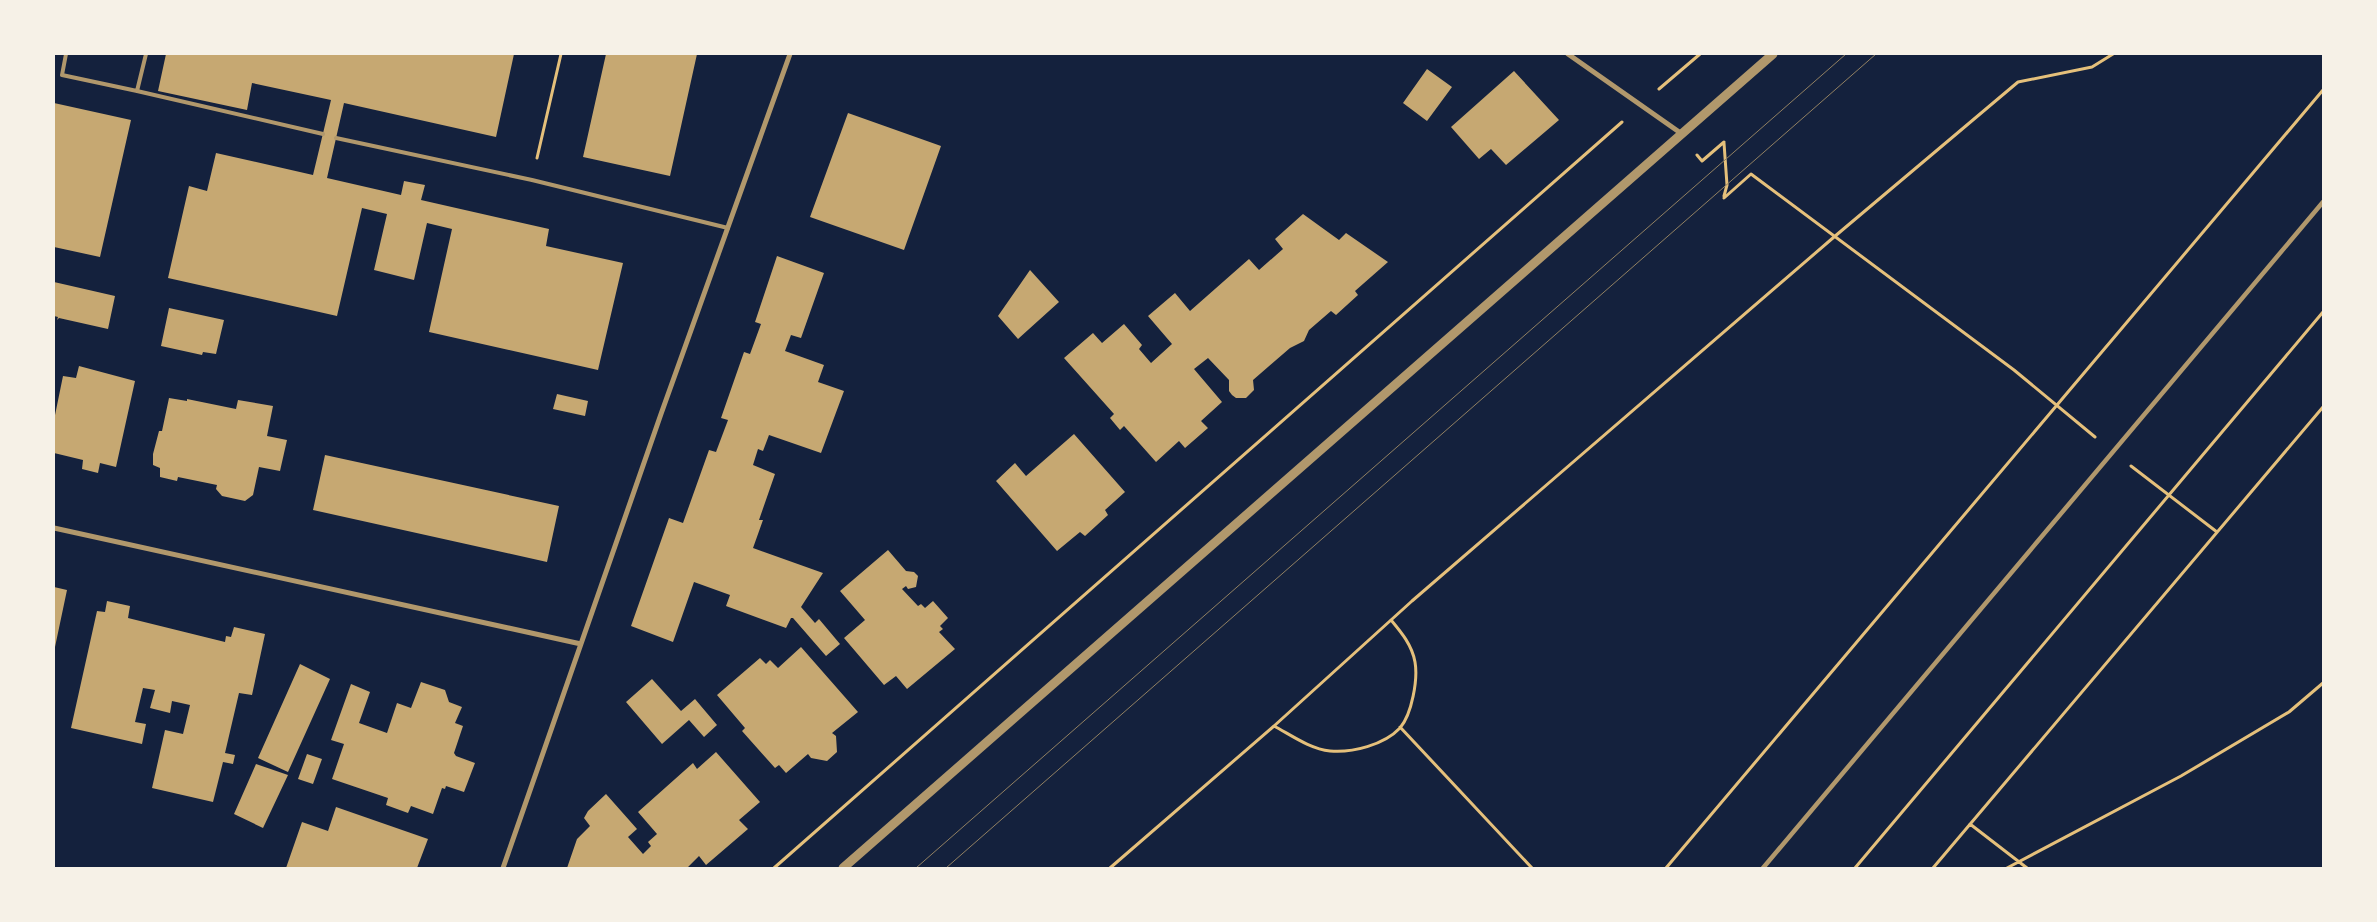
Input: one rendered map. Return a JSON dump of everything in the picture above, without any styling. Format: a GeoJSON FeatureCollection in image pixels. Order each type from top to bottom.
{"type":"FeatureCollection","features":[{"type":"Feature","properties":{"kind":"street"},"geometry":{"type":"LineString","coordinates":[[503,868],[790,54]]}},
{"type":"Feature","properties":{"kind":"street"},"geometry":{"type":"LineString","coordinates":[[1568,54],[1682,134]]}},
{"type":"Feature","properties":{"kind":"street"},"geometry":{"type":"LineString","coordinates":[[843,868],[1773,54]]}},
{"type":"Feature","properties":{"kind":"street"},"geometry":{"type":"LineString","coordinates":[[1763,868],[2114,453],[2323,202]]}},
{"type":"Feature","properties":{"kind":"street"},"geometry":{"type":"LineString","coordinates":[[54,528],[581,644]]}},
{"type":"Feature","properties":{"kind":"lane"},"geometry":{"type":"LineString","coordinates":[[66,54],[62,75],[323,134]]}},
{"type":"Feature","properties":{"kind":"lane"},"geometry":{"type":"LineString","coordinates":[[137,91],[146,54]]}},
{"type":"Feature","properties":{"kind":"lane"},"geometry":{"type":"LineString","coordinates":[[336,138],[532,180],[728,228]]}},
{"type":"Feature","properties":{"kind":"path"},"geometry":{"type":"LineString","coordinates":[[532,180],[561,54]]}},
{"type":"Feature","properties":{"kind":"path"},"geometry":{"type":"LineString","coordinates":[[774,868],[1700,54]]}},
{"type":"Feature","properties":{"kind":"path"},"geometry":{"type":"LineString","coordinates":[[1110,868],[1274,726],[1391,620],[1834,237],[2018,82],[2092,67],[2113,54]]}},
{"type":"Feature","properties":{"kind":"path"},"geometry":{"type":"LineString","coordinates":[[1666,868],[2323,90]]}},
{"type":"Feature","properties":{"kind":"path"},"geometry":{"type":"LineString","coordinates":[[1724,142],[1726,185],[1724,198],[1751,174],[2057,404],[2114,453],[2217,532]]}},
{"type":"Feature","properties":{"kind":"path"},"geometry":{"type":"LineString","coordinates":[[1855,868],[2323,312]]}},
{"type":"Feature","properties":{"kind":"path"},"geometry":{"type":"LineString","coordinates":[[1933,868],[2323,407]]}},
{"type":"Feature","properties":{"kind":"path"},"geometry":{"type":"LineString","coordinates":[[1274,726],[1304,743],[1328,751],[1351,751],[1375,744],[1400,727],[1416,686],[1415,661],[1406,638],[1391,620]]}},
{"type":"Feature","properties":{"kind":"path"},"geometry":{"type":"LineString","coordinates":[[2007,868],[2020,863],[2181,776],[2289,712],[2323,684]]}},
{"type":"Feature","properties":{"kind":"path"},"geometry":{"type":"LineString","coordinates":[[1400,727],[1532,868]]}},
{"type":"Feature","properties":{"kind":"path"},"geometry":{"type":"LineString","coordinates":[[1970,824],[2027,868]]}},
{"type":"Feature","properties":{"kind":"building"},"geometry":{"type":"Polygon","coordinates":[[[166,54],[514,54],[496,137],[344,103],[327,178],[401,195],[404,181],[425,185],[421,200],[549,229],[546,246],[623,263],[598,370],[429,332],[452,229],[427,223],[414,280],[374,270],[387,214],[362,208],[337,316],[168,278],[189,186],[207,191],[216,153],[313,175],[331,100],[252,83],[247,110],[158,91],[166,54]]]}},
{"type":"Feature","properties":{"kind":"building"},"geometry":{"type":"Polygon","coordinates":[[[606,54],[697,54],[670,176],[583,157],[606,54]]]}},
{"type":"Feature","properties":{"kind":"building"},"geometry":{"type":"Polygon","coordinates":[[[1427,69],[1452,87],[1427,121],[1403,103],[1427,69]]]}},
{"type":"Feature","properties":{"kind":"building"},"geometry":{"type":"Polygon","coordinates":[[[1514,71],[1559,120],[1506,165],[1491,149],[1479,159],[1451,127],[1514,71]]]}},
{"type":"Feature","properties":{"kind":"building"},"geometry":{"type":"Polygon","coordinates":[[[54,103],[131,120],[100,257],[54,247],[54,103]]]}},
{"type":"Feature","properties":{"kind":"building"},"geometry":{"type":"Polygon","coordinates":[[[848,113],[941,146],[904,250],[810,217],[848,113]]]}},
{"type":"Feature","properties":{"kind":"building"},"geometry":{"type":"Polygon","coordinates":[[[1303,214],[1339,240],[1346,233],[1388,262],[1355,291],[1358,295],[1336,315],[1331,311],[1309,330],[1304,341],[1290,348],[1253,380],[1254,390],[1246,398],[1236,398],[1232,395],[1229,391],[1229,380],[1208,358],[1194,369],[1222,402],[1201,421],[1208,428],[1185,448],[1179,441],[1156,462],[1124,426],[1120,430],[1110,418],[1114,414],[1064,358],[1093,333],[1102,343],[1124,324],[1142,345],[1139,349],[1151,363],[1172,344],[1148,316],[1175,293],[1190,311],[1249,259],[1259,270],[1283,249],[1275,239],[1303,214]]]}},
{"type":"Feature","properties":{"kind":"building"},"geometry":{"type":"Polygon","coordinates":[[[777,256],[824,273],[801,338],[791,335],[785,351],[824,365],[818,382],[844,391],[821,453],[769,435],[763,451],[758,449],[753,465],[775,474],[759,520],[763,520],[753,548],[823,573],[801,607],[815,623],[819,619],[840,644],[826,656],[793,618],[791,618],[786,628],[726,606],[730,595],[694,582],[673,642],[631,626],[669,518],[683,523],[709,450],[716,452],[728,420],[721,418],[744,352],[750,354],[761,324],[755,322],[777,256]]]}},
{"type":"Feature","properties":{"kind":"building"},"geometry":{"type":"Polygon","coordinates":[[[1030,270],[1059,302],[1018,339],[998,316],[1030,270]]]}},
{"type":"Feature","properties":{"kind":"building"},"geometry":{"type":"Polygon","coordinates":[[[54,282],[115,296],[108,329],[59,318],[57,320],[58,317],[54,316],[54,282]]]}},
{"type":"Feature","properties":{"kind":"building"},"geometry":{"type":"Polygon","coordinates":[[[169,308],[224,320],[216,354],[203,352],[202,355],[161,346],[169,308]]]}},
{"type":"Feature","properties":{"kind":"building"},"geometry":{"type":"Polygon","coordinates":[[[79,366],[135,381],[116,467],[100,463],[98,473],[82,469],[83,460],[54,453],[54,420],[63,376],[76,378],[79,366]]]}},
{"type":"Feature","properties":{"kind":"building"},"geometry":{"type":"Polygon","coordinates":[[[557,394],[588,401],[585,416],[553,409],[557,394]]]}},
{"type":"Feature","properties":{"kind":"building"},"geometry":{"type":"Polygon","coordinates":[[[169,398],[187,401],[187,399],[236,409],[238,400],[273,406],[267,436],[287,440],[280,471],[259,467],[253,495],[245,501],[222,496],[216,489],[217,485],[178,477],[177,481],[160,477],[160,468],[153,465],[153,454],[159,431],[162,431],[169,398]]]}},
{"type":"Feature","properties":{"kind":"building"},"geometry":{"type":"Polygon","coordinates":[[[1074,434],[1125,492],[1105,510],[1108,515],[1085,536],[1080,532],[1057,551],[996,481],[1015,463],[1026,476],[1074,434]]]}},
{"type":"Feature","properties":{"kind":"building"},"geometry":{"type":"Polygon","coordinates":[[[325,455],[559,506],[547,562],[313,510],[325,455]]]}},
{"type":"Feature","properties":{"kind":"building"},"geometry":{"type":"Polygon","coordinates":[[[888,550],[906,571],[914,572],[918,576],[916,587],[908,589],[906,586],[902,589],[918,606],[921,604],[925,608],[933,601],[948,618],[940,626],[943,629],[939,632],[955,649],[907,689],[896,676],[884,685],[844,638],[865,620],[840,591],[888,550]]]}},
{"type":"Feature","properties":{"kind":"building"},"geometry":{"type":"Polygon","coordinates":[[[54,587],[67,590],[55,647],[54,647],[54,587]]]}},
{"type":"Feature","properties":{"kind":"building"},"geometry":{"type":"Polygon","coordinates":[[[107,601],[130,606],[128,618],[225,642],[226,636],[231,637],[234,627],[265,634],[252,695],[239,693],[225,753],[235,755],[233,764],[223,762],[213,802],[152,788],[165,730],[183,734],[190,705],[172,701],[170,713],[150,708],[155,690],[143,688],[135,722],[146,724],[142,744],[71,728],[97,611],[105,612],[107,601]]]}},
{"type":"Feature","properties":{"kind":"building"},"geometry":{"type":"Polygon","coordinates":[[[801,647],[858,712],[832,733],[836,736],[837,752],[827,761],[811,758],[808,754],[786,773],[779,765],[775,768],[742,731],[745,728],[717,695],[760,658],[766,664],[770,660],[778,668],[801,647]]]}},
{"type":"Feature","properties":{"kind":"building"},"geometry":{"type":"Polygon","coordinates":[[[300,664],[330,679],[288,772],[258,758],[300,664]]]}},
{"type":"Feature","properties":{"kind":"building"},"geometry":{"type":"Polygon","coordinates":[[[652,679],[681,711],[695,699],[717,725],[704,737],[689,720],[662,744],[626,702],[652,679]]]}},
{"type":"Feature","properties":{"kind":"building"},"geometry":{"type":"Polygon","coordinates":[[[421,682],[445,690],[449,702],[462,707],[455,723],[463,726],[454,753],[456,756],[475,763],[464,792],[446,786],[445,789],[442,788],[433,814],[411,806],[408,813],[386,805],[388,798],[332,779],[344,744],[331,740],[351,684],[370,692],[359,723],[387,733],[397,703],[411,708],[421,682]]]}},
{"type":"Feature","properties":{"kind":"building"},"geometry":{"type":"Polygon","coordinates":[[[716,752],[760,802],[739,820],[748,829],[706,865],[699,856],[687,868],[567,868],[577,839],[590,826],[584,818],[588,811],[606,794],[637,829],[628,837],[643,854],[651,846],[648,842],[657,834],[638,812],[693,763],[697,769],[716,752]]]}},
{"type":"Feature","properties":{"kind":"building"},"geometry":{"type":"Polygon","coordinates":[[[307,754],[322,759],[313,784],[298,779],[307,754]]]}},
{"type":"Feature","properties":{"kind":"building"},"geometry":{"type":"Polygon","coordinates":[[[256,764],[288,775],[263,828],[234,814],[256,764]]]}},
{"type":"Feature","properties":{"kind":"building"},"geometry":{"type":"Polygon","coordinates":[[[336,807],[428,839],[417,868],[286,868],[302,822],[328,831],[336,807]]]}},
{"type":"Feature","properties":{"kind":"tram line"},"geometry":{"type":"LineString","coordinates":[[916,868],[1846,54]]}},
{"type":"Feature","properties":{"kind":"tram line"},"geometry":{"type":"LineString","coordinates":[[946,868],[1876,54]]}}]}
